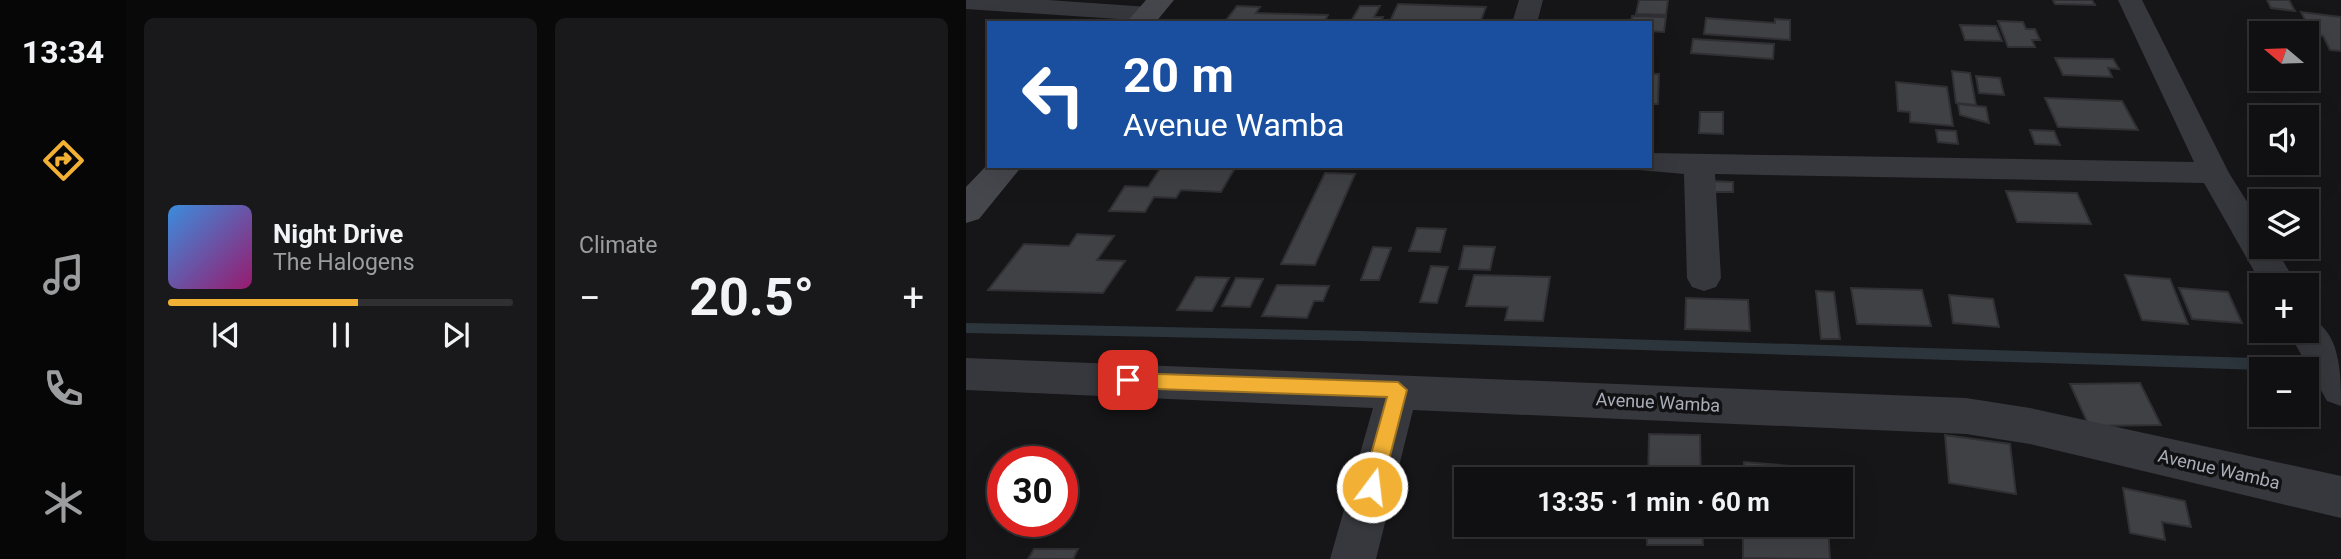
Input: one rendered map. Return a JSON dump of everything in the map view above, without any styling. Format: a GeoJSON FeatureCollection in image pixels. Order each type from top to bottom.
{"type":"FeatureCollection","features":[{"type":"Feature","properties":{"kind":"main road"},"geometry":{"type":"LineString","coordinates":[[966,210],[1003,168]]}},
{"type":"Feature","properties":{"kind":"street"},"geometry":{"type":"LineString","coordinates":[[1525,21],[1531,0]]}},
{"type":"Feature","properties":{"kind":"street"},"geometry":{"type":"LineString","coordinates":[[2130,0],[2214,173],[2273,273]]}},
{"type":"Feature","properties":{"kind":"street"},"geometry":{"type":"LineString","coordinates":[[966,2],[1150,12]]}},
{"type":"Feature","properties":{"kind":"street"},"geometry":{"type":"LineString","coordinates":[[1652,163],[2214,173]]}},
{"type":"Feature","properties":{"kind":"street"},"geometry":{"type":"LineString","coordinates":[[1699,164],[1704,278]]}},
{"type":"Feature","properties":{"kind":"street"},"geometry":{"type":"LineString","coordinates":[[2313,343],[2341,389]]}},
{"type":"Feature","properties":{"kind":"street","name":"Avenue Wamba"},"geometry":{"type":"LineString","coordinates":[[966,374],[1398,390],[1966,416],[2030,426],[2341,497]]}},
{"type":"Feature","properties":{"kind":"street"},"geometry":{"type":"LineString","coordinates":[[1353,559],[1398,390]]}},
{"type":"Feature","properties":{"kind":"building"},"geometry":{"type":"Polygon","coordinates":[[[1639,0],[1668,0],[1666,15],[1636,14],[1639,0]]]}},
{"type":"Feature","properties":{"kind":"building"},"geometry":{"type":"Polygon","coordinates":[[[2053,0],[2092,0],[2095,5],[2055,4],[2053,0]]]}},
{"type":"Feature","properties":{"kind":"building"},"geometry":{"type":"Polygon","coordinates":[[[2267,0],[2289,0],[2295,11],[2271,8],[2267,0]]]}},
{"type":"Feature","properties":{"kind":"building"},"geometry":{"type":"Polygon","coordinates":[[[1398,4],[1486,7],[1481,21],[1390,21],[1398,4]]]}},
{"type":"Feature","properties":{"kind":"building"},"geometry":{"type":"Polygon","coordinates":[[[1237,6],[1260,7],[1256,13],[1328,15],[1325,21],[1226,21],[1237,6]]]}},
{"type":"Feature","properties":{"kind":"building"},"geometry":{"type":"Polygon","coordinates":[[[1360,6],[1380,6],[1374,17],[1383,17],[1381,21],[1351,21],[1360,6]]]}},
{"type":"Feature","properties":{"kind":"building"},"geometry":{"type":"Polygon","coordinates":[[[2301,12],[2341,17],[2341,51],[2330,50],[2323,36],[2319,36],[2319,21],[2306,21],[2301,12]]]}},
{"type":"Feature","properties":{"kind":"building"},"geometry":{"type":"Polygon","coordinates":[[[1632,16],[1666,17],[1664,32],[1652,31],[1652,21],[1631,21],[1632,16]]]}},
{"type":"Feature","properties":{"kind":"building"},"geometry":{"type":"Polygon","coordinates":[[[1706,18],[1775,23],[1775,19],[1790,20],[1790,40],[1704,34],[1706,18]]]}},
{"type":"Feature","properties":{"kind":"building"},"geometry":{"type":"Polygon","coordinates":[[[1998,21],[2023,22],[2026,29],[2035,29],[2040,40],[2032,40],[2035,47],[2008,47],[1998,21]]]}},
{"type":"Feature","properties":{"kind":"building"},"geometry":{"type":"Polygon","coordinates":[[[1960,25],[1996,26],[2002,41],[1965,40],[1960,25]]]}},
{"type":"Feature","properties":{"kind":"building"},"geometry":{"type":"Polygon","coordinates":[[[1693,39],[1774,44],[1773,59],[1691,53],[1693,39]]]}},
{"type":"Feature","properties":{"kind":"building"},"geometry":{"type":"Polygon","coordinates":[[[2055,58],[2113,59],[2119,69],[2108,68],[2112,77],[2063,75],[2055,58]]]}},
{"type":"Feature","properties":{"kind":"building"},"geometry":{"type":"Polygon","coordinates":[[[1952,71],[1970,73],[1976,105],[1956,103],[1952,71]]]}},
{"type":"Feature","properties":{"kind":"building"},"geometry":{"type":"Polygon","coordinates":[[[1652,74],[1659,74],[1658,104],[1652,104],[1652,74]]]}},
{"type":"Feature","properties":{"kind":"building"},"geometry":{"type":"Polygon","coordinates":[[[1976,76],[2000,78],[2004,95],[1979,93],[1976,76]]]}},
{"type":"Feature","properties":{"kind":"building"},"geometry":{"type":"Polygon","coordinates":[[[1896,82],[1947,87],[1953,126],[1910,122],[1910,112],[1898,111],[1896,82]]]}},
{"type":"Feature","properties":{"kind":"building"},"geometry":{"type":"Polygon","coordinates":[[[2045,98],[2122,101],[2138,130],[2058,127],[2045,98]]]}},
{"type":"Feature","properties":{"kind":"building"},"geometry":{"type":"Polygon","coordinates":[[[1958,104],[1986,107],[1989,123],[1960,115],[1958,104]]]}},
{"type":"Feature","properties":{"kind":"building"},"geometry":{"type":"Polygon","coordinates":[[[1700,112],[1723,112],[1723,134],[1699,133],[1700,112]]]}},
{"type":"Feature","properties":{"kind":"building"},"geometry":{"type":"Polygon","coordinates":[[[1936,130],[1956,131],[1958,144],[1938,142],[1936,130]]]}},
{"type":"Feature","properties":{"kind":"building"},"geometry":{"type":"Polygon","coordinates":[[[2030,130],[2054,131],[2060,145],[2035,144],[2030,130]]]}},
{"type":"Feature","properties":{"kind":"building"},"geometry":{"type":"Polygon","coordinates":[[[1161,168],[1235,168],[1221,192],[1181,190],[1176,198],[1154,197],[1145,212],[1109,211],[1125,186],[1148,187],[1161,168]]]}},
{"type":"Feature","properties":{"kind":"building"},"geometry":{"type":"Polygon","coordinates":[[[1325,173],[1355,174],[1315,265],[1281,264],[1325,173]]]}},
{"type":"Feature","properties":{"kind":"building"},"geometry":{"type":"Polygon","coordinates":[[[1710,181],[1733,182],[1733,192],[1710,192],[1710,181]]]}},
{"type":"Feature","properties":{"kind":"building"},"geometry":{"type":"Polygon","coordinates":[[[2006,191],[2077,193],[2091,224],[2017,222],[2006,191]]]}},
{"type":"Feature","properties":{"kind":"building"},"geometry":{"type":"Polygon","coordinates":[[[1417,228],[1446,229],[1440,252],[1409,251],[1417,228]]]}},
{"type":"Feature","properties":{"kind":"building"},"geometry":{"type":"Polygon","coordinates":[[[1077,234],[1114,236],[1097,260],[1125,261],[1103,293],[988,290],[1024,244],[1069,246],[1077,234]]]}},
{"type":"Feature","properties":{"kind":"building"},"geometry":{"type":"Polygon","coordinates":[[[1464,246],[1495,247],[1490,270],[1459,269],[1464,246]]]}},
{"type":"Feature","properties":{"kind":"building"},"geometry":{"type":"Polygon","coordinates":[[[1373,247],[1391,248],[1379,280],[1361,280],[1373,247]]]}},
{"type":"Feature","properties":{"kind":"building"},"geometry":{"type":"Polygon","coordinates":[[[1431,266],[1448,267],[1437,303],[1420,302],[1431,266]]]}},
{"type":"Feature","properties":{"kind":"building"},"geometry":{"type":"Polygon","coordinates":[[[1474,275],[1550,277],[1543,321],[1505,320],[1508,307],[1466,306],[1474,275]]]}},
{"type":"Feature","properties":{"kind":"building"},"geometry":{"type":"Polygon","coordinates":[[[2125,275],[2170,279],[2188,324],[2142,320],[2125,275]]]}},
{"type":"Feature","properties":{"kind":"building"},"geometry":{"type":"Polygon","coordinates":[[[1196,277],[1229,278],[1212,311],[1177,310],[1196,277]]]}},
{"type":"Feature","properties":{"kind":"building"},"geometry":{"type":"Polygon","coordinates":[[[1236,278],[1263,279],[1250,307],[1222,306],[1236,278]]]}},
{"type":"Feature","properties":{"kind":"building"},"geometry":{"type":"Polygon","coordinates":[[[1277,285],[1329,286],[1323,301],[1314,301],[1307,318],[1262,316],[1277,285]]]}},
{"type":"Feature","properties":{"kind":"building"},"geometry":{"type":"Polygon","coordinates":[[[1851,288],[1922,290],[1931,326],[1857,324],[1851,288]]]}},
{"type":"Feature","properties":{"kind":"building"},"geometry":{"type":"Polygon","coordinates":[[[2179,288],[2228,292],[2242,323],[2192,319],[2179,288]]]}},
{"type":"Feature","properties":{"kind":"building"},"geometry":{"type":"Polygon","coordinates":[[[1816,291],[1834,292],[1840,339],[1821,339],[1816,291]]]}},
{"type":"Feature","properties":{"kind":"building"},"geometry":{"type":"Polygon","coordinates":[[[1949,295],[1993,299],[1999,327],[1953,323],[1949,295]]]}},
{"type":"Feature","properties":{"kind":"building"},"geometry":{"type":"Polygon","coordinates":[[[1686,298],[1748,300],[1750,331],[1685,329],[1686,298]]]}},
{"type":"Feature","properties":{"kind":"building"},"geometry":{"type":"Polygon","coordinates":[[[2140,383],[2161,425],[2089,426],[2070,384],[2140,383]]]}},
{"type":"Feature","properties":{"kind":"building"},"geometry":{"type":"Polygon","coordinates":[[[1649,434],[1700,435],[1701,467],[1648,467],[1649,434]]]}},
{"type":"Feature","properties":{"kind":"building"},"geometry":{"type":"Polygon","coordinates":[[[1945,435],[2010,444],[2016,494],[1949,483],[1945,435]]]}},
{"type":"Feature","properties":{"kind":"building"},"geometry":{"type":"Polygon","coordinates":[[[1744,462],[1802,467],[1744,467],[1744,462]]]}},
{"type":"Feature","properties":{"kind":"building"},"geometry":{"type":"Polygon","coordinates":[[[2123,488],[2185,501],[2191,527],[2162,522],[2165,540],[2130,533],[2123,488]]]}},
{"type":"Feature","properties":{"kind":"building"},"geometry":{"type":"Polygon","coordinates":[[[1647,537],[1703,537],[1703,545],[1647,545],[1647,537]]]}},
{"type":"Feature","properties":{"kind":"building"},"geometry":{"type":"Polygon","coordinates":[[[1743,537],[1829,537],[1830,559],[1743,558],[1743,537]]]}},
{"type":"Feature","properties":{"kind":"building"},"geometry":{"type":"Polygon","coordinates":[[[1034,549],[1078,549],[1073,559],[1028,559],[1034,549]]]}},
{"type":"Feature","properties":{"kind":"waterway"},"geometry":{"type":"LineString","coordinates":[[966,328],[1361,336],[2249,364]]}},
{"type":"Feature","properties":{"kind":"route"},"geometry":{"type":"LineString","coordinates":[[1128,380],[1398,390],[1372,487]]}}]}
